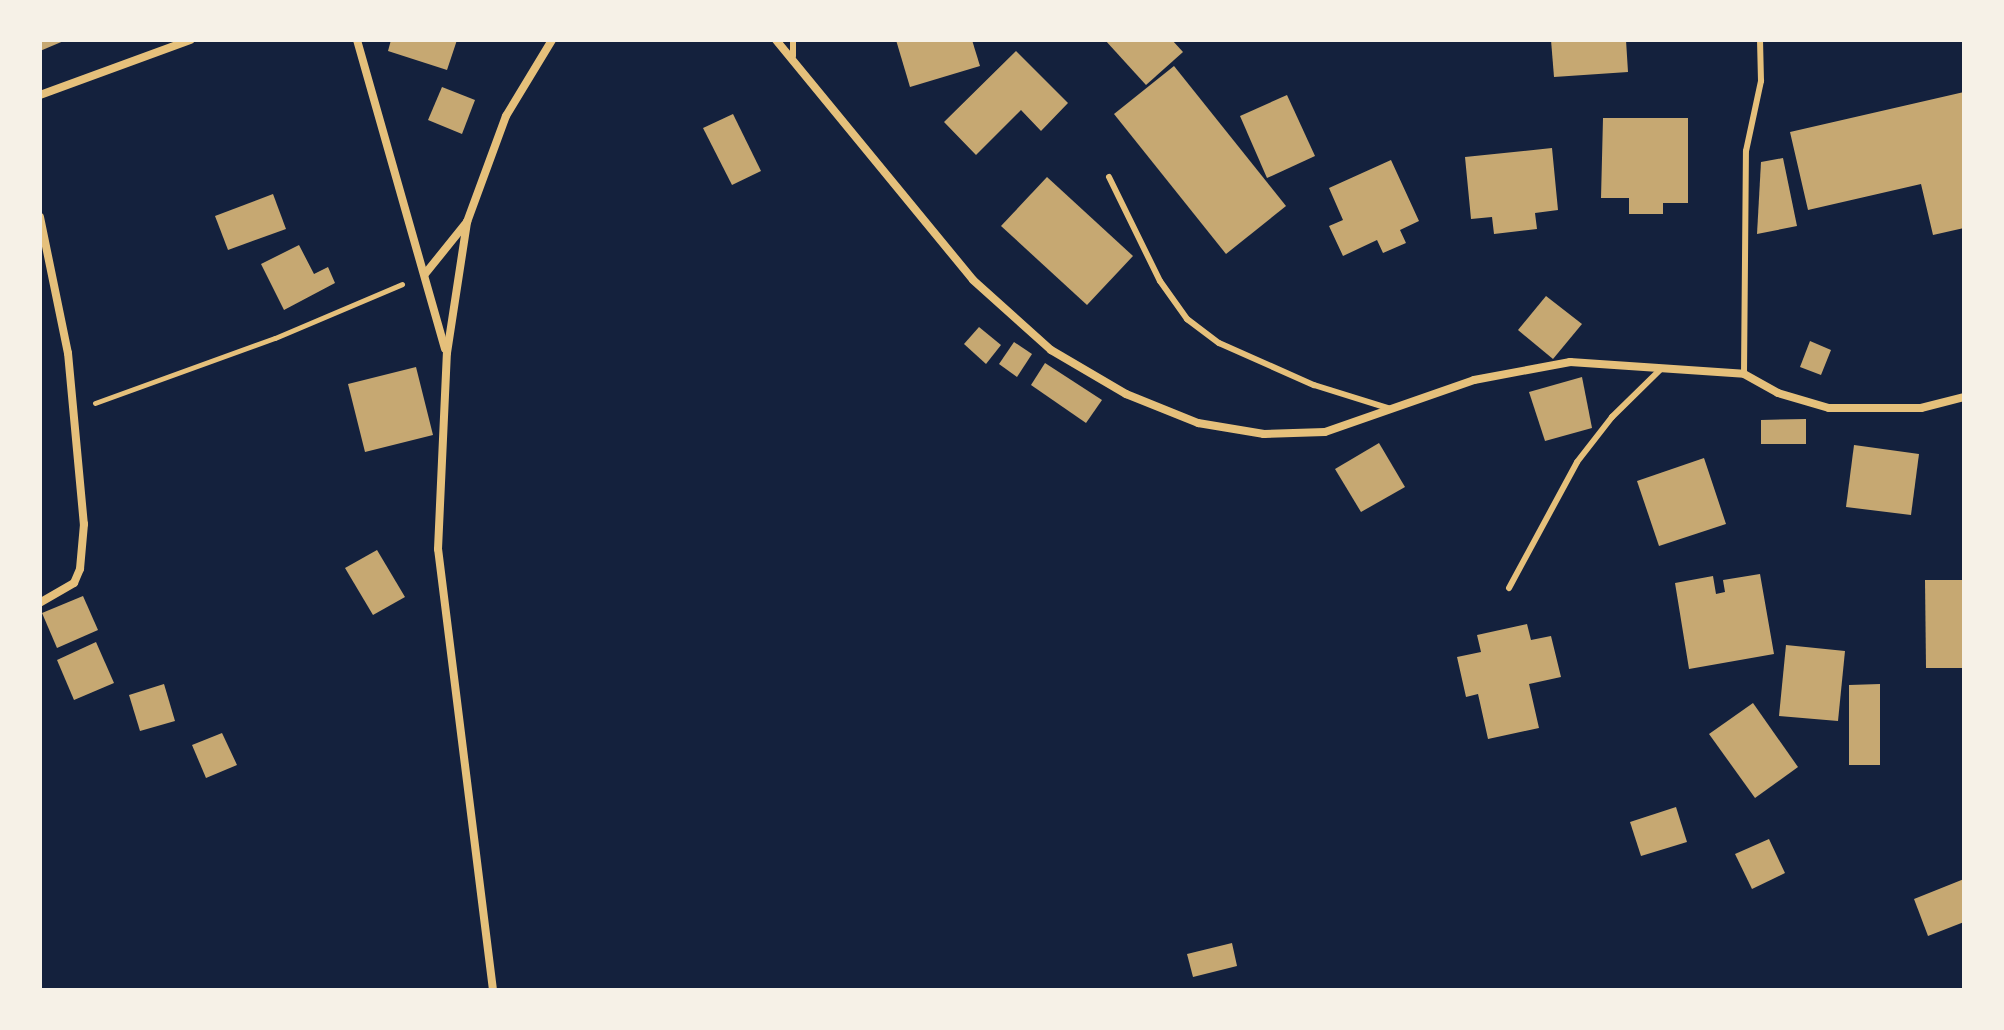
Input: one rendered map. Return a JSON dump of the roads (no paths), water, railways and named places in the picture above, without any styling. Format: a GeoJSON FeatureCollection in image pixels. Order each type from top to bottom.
{"type":"FeatureCollection","features":[{"type":"Feature","properties":{"kind":"street"},"geometry":{"type":"LineString","coordinates":[[40,95],[190,40]]}},
{"type":"Feature","properties":{"kind":"street"},"geometry":{"type":"LineString","coordinates":[[357,40],[447,353]]}},
{"type":"Feature","properties":{"kind":"street"},"geometry":{"type":"LineString","coordinates":[[493,990],[438,549],[447,353],[467,222],[506,116],[552,40]]}},
{"type":"Feature","properties":{"kind":"street"},"geometry":{"type":"LineString","coordinates":[[776,40],[793,56],[973,280],[1051,350],[1126,394],[1198,423],[1264,434],[1325,432],[1474,380],[1570,362],[1744,374],[1778,393],[1829,408],[1921,408],[1964,397]]}},
{"type":"Feature","properties":{"kind":"street"},"geometry":{"type":"LineString","coordinates":[[40,217],[76,410],[84,524],[80,569],[58,597],[40,603]]}},
{"type":"Feature","properties":{"kind":"street"},"geometry":{"type":"LineString","coordinates":[[425,274],[467,222]]}},
{"type":"Feature","properties":{"kind":"lane"},"geometry":{"type":"LineString","coordinates":[[793,40],[793,56]]}},
{"type":"Feature","properties":{"kind":"lane"},"geometry":{"type":"LineString","coordinates":[[1744,374],[1746,151],[1761,81],[1760,40]]}},
{"type":"Feature","properties":{"kind":"lane"},"geometry":{"type":"LineString","coordinates":[[1109,177],[1160,281],[1187,319],[1219,343],[1314,385],[1391,409]]}},
{"type":"Feature","properties":{"kind":"lane"},"geometry":{"type":"LineString","coordinates":[[1509,588],[1577,462],[1612,417],[1661,369]]}}]}
